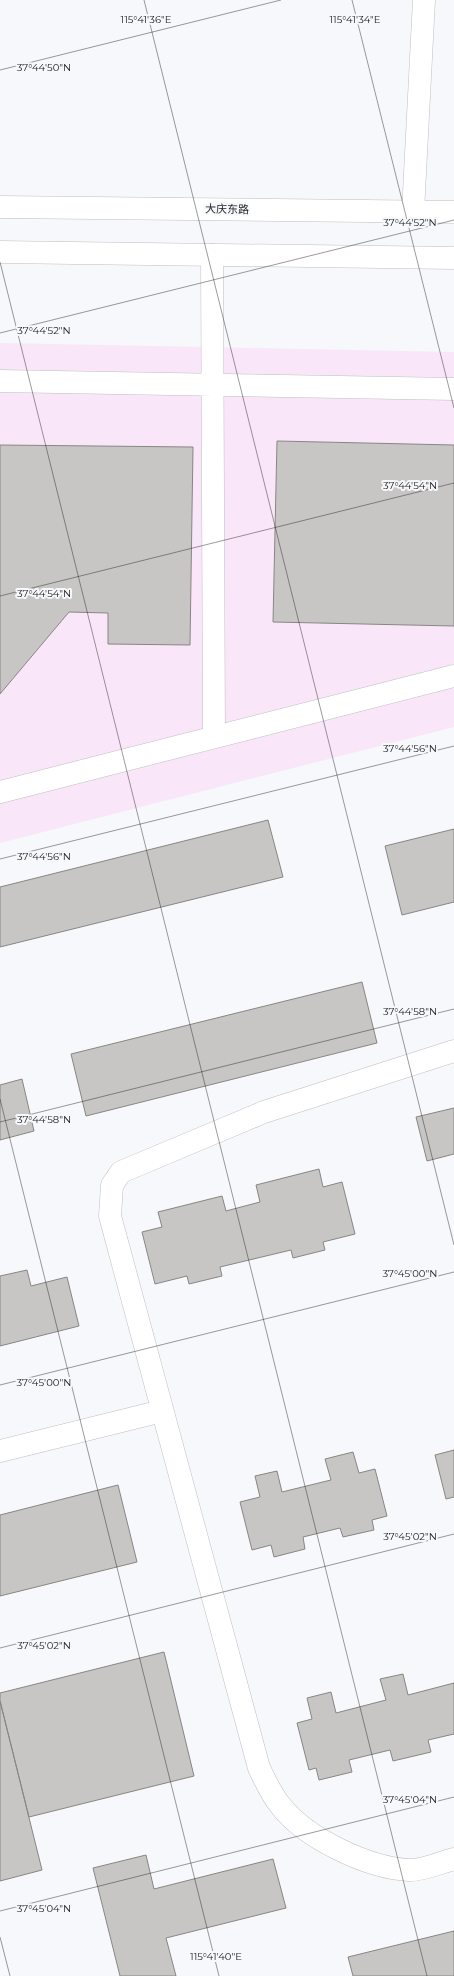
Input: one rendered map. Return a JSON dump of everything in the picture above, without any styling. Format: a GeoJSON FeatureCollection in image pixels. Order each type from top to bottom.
{"type":"FeatureCollection","features":[{"type":"Feature","properties":{"kind":"main road"},"geometry":{"type":"LineString","coordinates":[[412,212],[424,0]]}},
{"type":"Feature","properties":{"kind":"main road","name":"大庆东路"},"geometry":{"type":"LineString","coordinates":[[0,207],[454,212]]}},
{"type":"Feature","properties":{"kind":"main road"},"geometry":{"type":"LineString","coordinates":[[0,252],[454,258]]}},
{"type":"Feature","properties":{"kind":"main road"},"geometry":{"type":"LineString","coordinates":[[212,255],[214,737]]}},
{"type":"Feature","properties":{"kind":"main road"},"geometry":{"type":"LineString","coordinates":[[0,381],[454,389]]}},
{"type":"Feature","properties":{"kind":"main road"},"geometry":{"type":"LineString","coordinates":[[0,792],[454,676]]}},
{"type":"Feature","properties":{"kind":"main road"},"geometry":{"type":"LineString","coordinates":[[454,1051],[264,1112],[121,1172],[112,1185],[110,1216],[259,1768],[280,1806],[307,1831],[334,1846],[374,1863],[410,1870],[454,1859]]}},
{"type":"Feature","properties":{"kind":"main road"},"geometry":{"type":"LineString","coordinates":[[0,1451],[162,1410]]}},
{"type":"Feature","properties":{"kind":"shaded area"},"geometry":{"type":"Polygon","coordinates":[[[0,343],[454,352],[454,727],[0,843],[0,343]]]}},
{"type":"Feature","properties":{"kind":"building"},"geometry":{"type":"Polygon","coordinates":[[[277,441],[454,445],[454,626],[273,622],[277,441]]]}},
{"type":"Feature","properties":{"kind":"building"},"geometry":{"type":"Polygon","coordinates":[[[0,445],[193,447],[190,645],[108,644],[108,613],[69,612],[0,694],[0,445]]]}},
{"type":"Feature","properties":{"kind":"building"},"geometry":{"type":"Polygon","coordinates":[[[268,820],[283,877],[0,947],[0,887],[268,820]]]}},
{"type":"Feature","properties":{"kind":"building"},"geometry":{"type":"Polygon","coordinates":[[[454,829],[454,902],[402,915],[385,846],[454,829]]]}},
{"type":"Feature","properties":{"kind":"building"},"geometry":{"type":"Polygon","coordinates":[[[362,982],[377,1043],[86,1116],[71,1054],[362,982]]]}},
{"type":"Feature","properties":{"kind":"building"},"geometry":{"type":"Polygon","coordinates":[[[22,1079],[34,1131],[0,1140],[0,1085],[22,1079]]]}},
{"type":"Feature","properties":{"kind":"building"},"geometry":{"type":"Polygon","coordinates":[[[454,1108],[454,1154],[427,1161],[416,1117],[454,1108]]]}},
{"type":"Feature","properties":{"kind":"building"},"geometry":{"type":"Polygon","coordinates":[[[319,1169],[323,1187],[342,1182],[355,1234],[323,1242],[325,1250],[293,1258],[291,1250],[220,1267],[222,1276],[189,1284],[187,1276],[155,1284],[142,1232],[162,1227],[158,1212],[222,1196],[226,1211],[260,1202],[256,1185],[319,1169]]]}},
{"type":"Feature","properties":{"kind":"building"},"geometry":{"type":"Polygon","coordinates":[[[27,1270],[31,1286],[67,1277],[79,1326],[0,1346],[0,1276],[27,1270]]]}},
{"type":"Feature","properties":{"kind":"building"},"geometry":{"type":"Polygon","coordinates":[[[454,1450],[454,1497],[446,1499],[435,1455],[454,1450]]]}},
{"type":"Feature","properties":{"kind":"building"},"geometry":{"type":"Polygon","coordinates":[[[353,1452],[359,1473],[375,1469],[387,1516],[372,1520],[374,1530],[343,1537],[340,1528],[303,1537],[305,1549],[274,1557],[271,1545],[252,1550],[240,1502],[260,1497],[255,1476],[277,1471],[282,1492],[331,1480],[325,1459],[353,1452]]]}},
{"type":"Feature","properties":{"kind":"building"},"geometry":{"type":"Polygon","coordinates":[[[118,1485],[137,1562],[0,1596],[0,1515],[118,1485]]]}},
{"type":"Feature","properties":{"kind":"building"},"geometry":{"type":"Polygon","coordinates":[[[164,1652],[194,1776],[29,1817],[0,1701],[0,1693],[164,1652]]]}},
{"type":"Feature","properties":{"kind":"building"},"geometry":{"type":"Polygon","coordinates":[[[403,1674],[408,1695],[454,1683],[454,1734],[428,1740],[431,1752],[393,1761],[390,1750],[349,1760],[352,1772],[319,1780],[316,1768],[309,1770],[297,1723],[312,1719],[307,1698],[331,1692],[336,1713],[386,1700],[380,1679],[403,1674]]]}},
{"type":"Feature","properties":{"kind":"building"},"geometry":{"type":"Polygon","coordinates":[[[0,1701],[42,1870],[0,1881],[0,1701]]]}},
{"type":"Feature","properties":{"kind":"building"},"geometry":{"type":"Polygon","coordinates":[[[146,1855],[154,1889],[273,1859],[286,1908],[166,1938],[176,1976],[120,1976],[93,1868],[146,1855]]]}},
{"type":"Feature","properties":{"kind":"building"},"geometry":{"type":"Polygon","coordinates":[[[454,1931],[454,1976],[353,1976],[348,1957],[454,1931]]]}}]}
